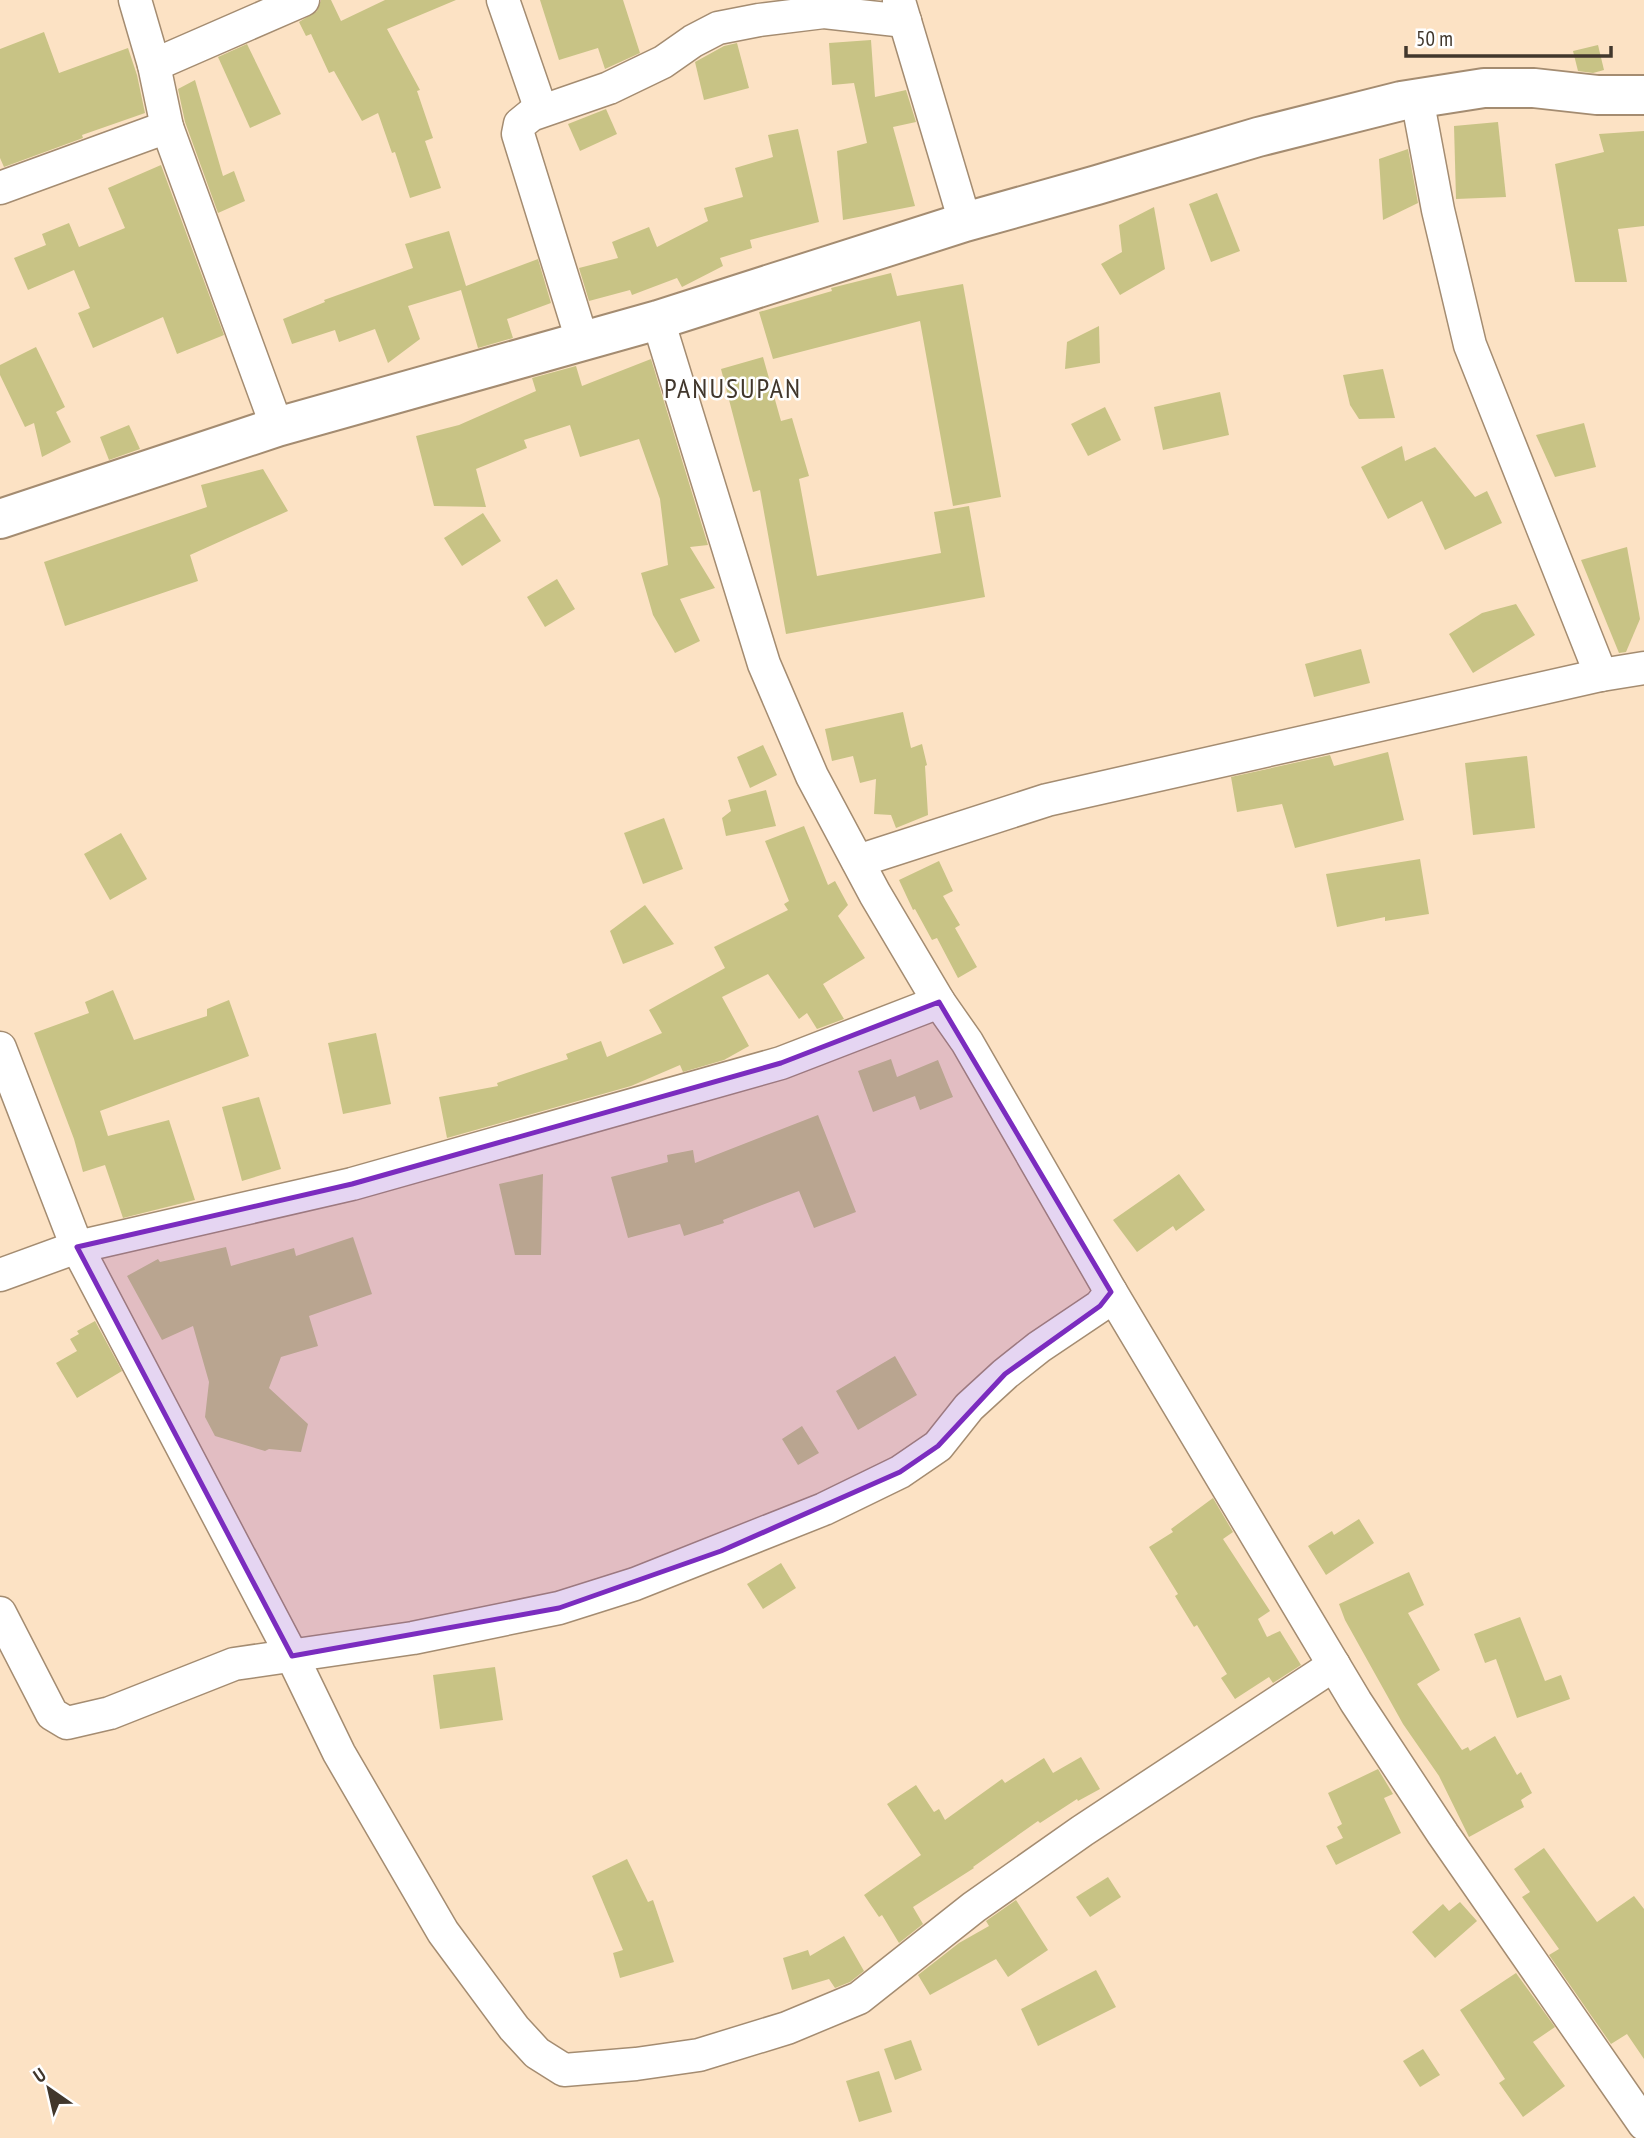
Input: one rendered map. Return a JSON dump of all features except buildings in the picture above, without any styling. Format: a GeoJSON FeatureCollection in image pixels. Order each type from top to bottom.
{"type":"FeatureCollection","features":[{"type":"Feature","properties":{"kind":"street"},"geometry":{"type":"LineString","coordinates":[[135,0],[154,65],[167,127],[277,428]]}},
{"type":"Feature","properties":{"kind":"street"},"geometry":{"type":"LineString","coordinates":[[154,65],[303,0]]}},
{"type":"Feature","properties":{"kind":"street"},"geometry":{"type":"LineString","coordinates":[[503,0],[541,110]]}},
{"type":"Feature","properties":{"kind":"street"},"geometry":{"type":"LineString","coordinates":[[582,340],[518,134],[520,124],[541,110],[609,88],[663,62],[718,28],[824,12],[902,11],[965,222]]}},
{"type":"Feature","properties":{"kind":"street"},"geometry":{"type":"LineString","coordinates":[[0,519],[277,428],[658,320],[965,222],[1258,136],[1417,98],[1484,88],[1534,88],[1597,95],[1644,95]]}},
{"type":"Feature","properties":{"kind":"street"},"geometry":{"type":"LineString","coordinates":[[1417,98],[1438,210],[1470,345],[1601,675]]}},
{"type":"Feature","properties":{"kind":"street"},"geometry":{"type":"LineString","coordinates":[[0,188],[167,127]]}},
{"type":"Feature","properties":{"kind":"street"},"geometry":{"type":"LineString","coordinates":[[658,320],[764,664],[811,776],[858,862],[1334,1665],[1443,1834],[1644,2124]]}},
{"type":"Feature","properties":{"kind":"street"},"geometry":{"type":"LineString","coordinates":[[858,862],[1047,800],[1601,675],[1644,668]]}},
{"type":"Feature","properties":{"kind":"street"},"geometry":{"type":"LineString","coordinates":[[0,1275],[77,1247],[352,1184],[767,1067],[939,1002]]}},
{"type":"Feature","properties":{"kind":"street"},"geometry":{"type":"LineString","coordinates":[[0,1048],[77,1247],[292,1656],[339,1753],[443,1932],[514,2028],[537,2053],[564,2070],[699,2055],[787,2028],[859,1998],[974,1907],[1082,1831],[1334,1665]]}},
{"type":"Feature","properties":{"kind":"street"},"geometry":{"type":"LineString","coordinates":[[0,1613],[52,1714],[67,1723],[110,1713],[234,1664],[413,1638],[559,1608],[635,1584],[824,1510],[900,1472],[938,1446],[969,1407],[1005,1374],[1039,1347],[1100,1306],[1111,1292]]}},
{"type":"Feature","properties":{"kind":"highlighted area"},"geometry":{"type":"Polygon","coordinates":[[[939,1002],[1111,1292],[1100,1306],[1005,1374],[938,1446],[900,1472],[721,1551],[559,1608],[292,1656],[77,1247],[352,1184],[781,1063],[939,1002]]]}},
{"type":"Feature","properties":{"kind":"district","name":"PANUSUPAN"},"geometry":{"type":"Point","coordinates":[733,387]}}]}
